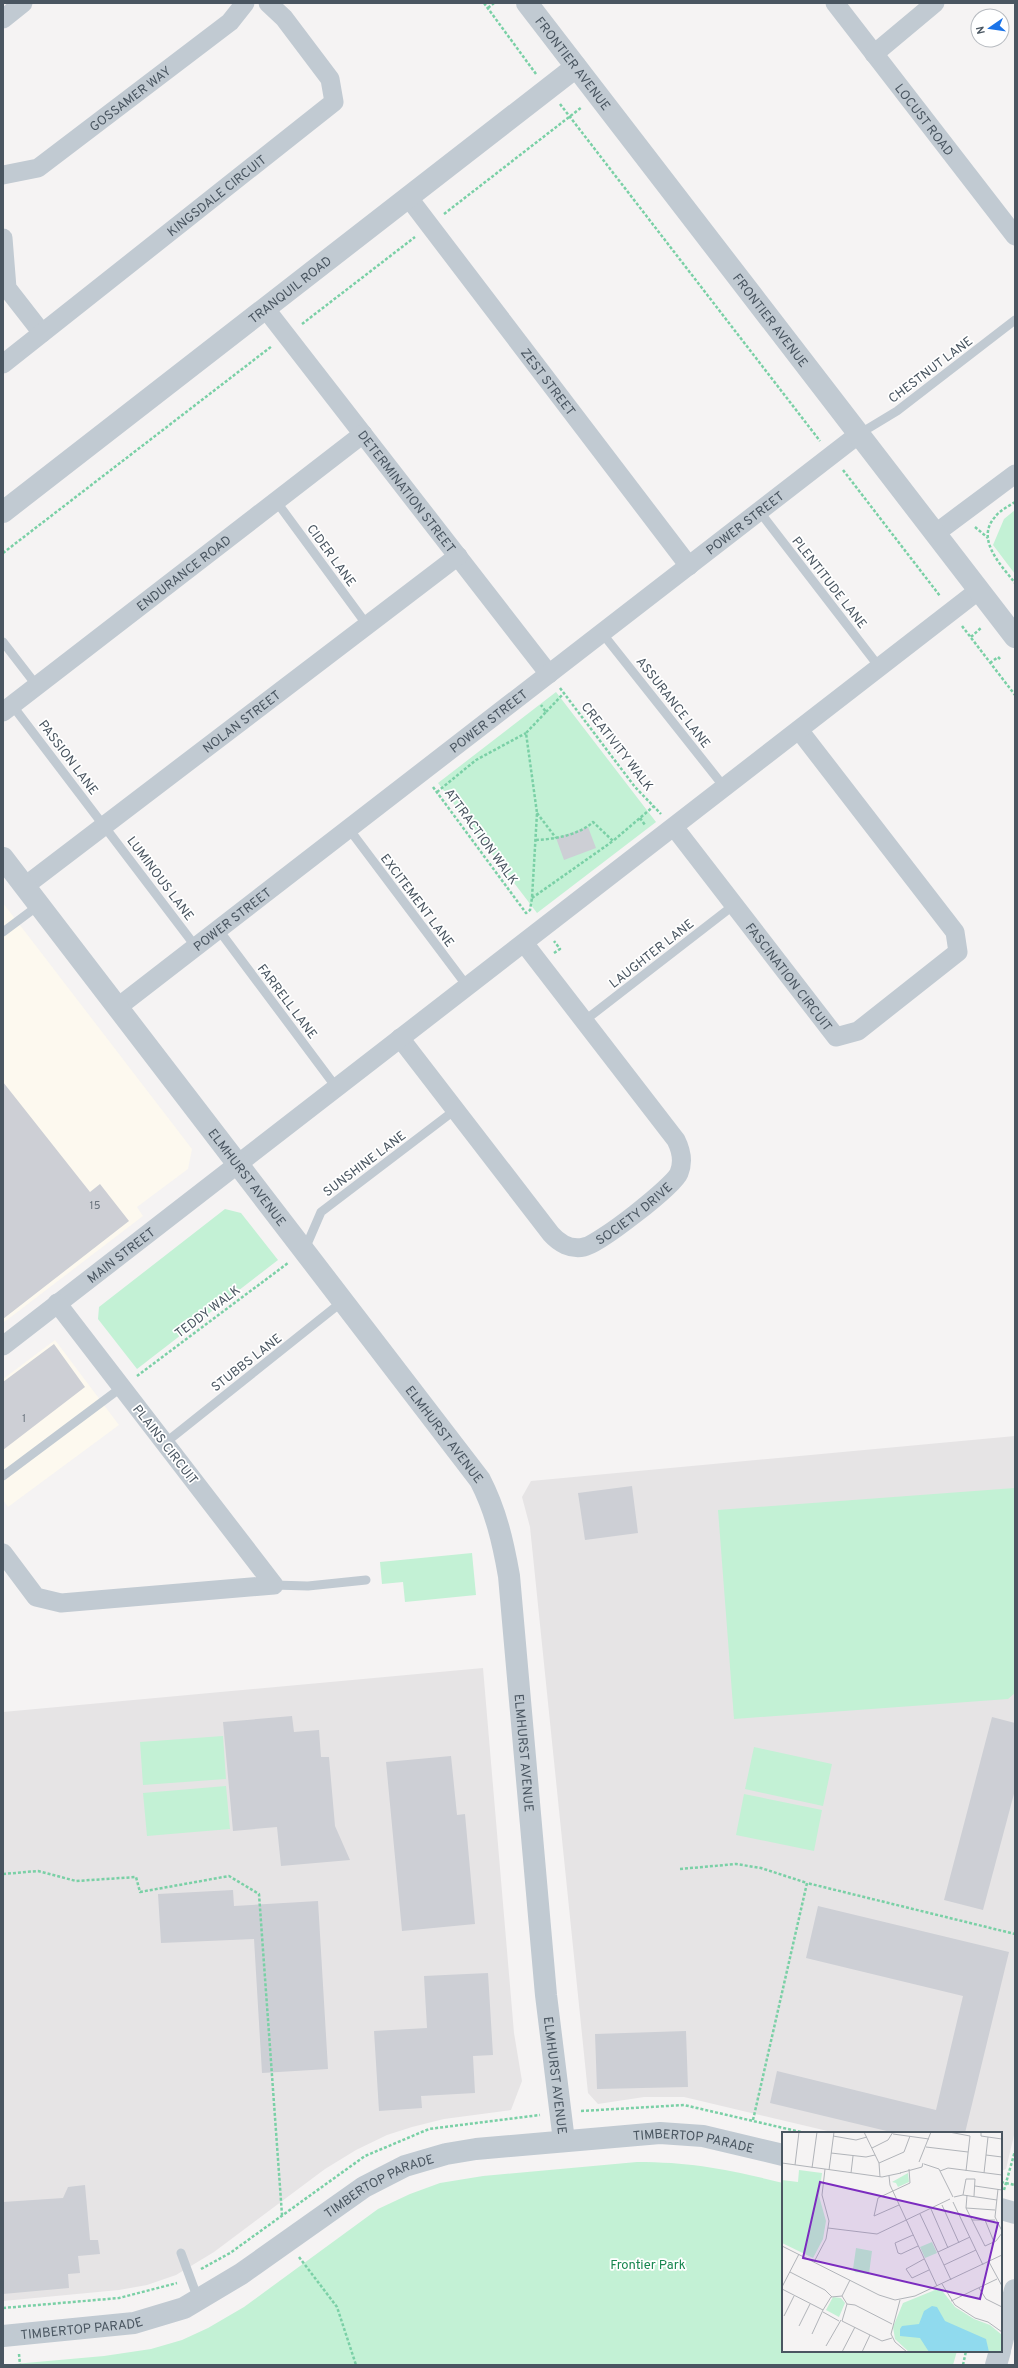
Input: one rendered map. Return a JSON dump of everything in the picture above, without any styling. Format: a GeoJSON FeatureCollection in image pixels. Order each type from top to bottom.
{"type":"FeatureCollection","features":[{"type":"Feature","properties":{"kind":"street"},"geometry":{"type":"LineString","coordinates":[[3,19],[23,3]]}},
{"type":"Feature","properties":{"kind":"street","name":"GOSSAMER WAY"},"geometry":{"type":"LineString","coordinates":[[3,174],[38,168],[230,22],[245,3]]}},
{"type":"Feature","properties":{"kind":"street","name":"KINGSDALE CIRCUIT"},"geometry":{"type":"LineString","coordinates":[[3,364],[334,102],[330,79],[284,18],[268,3]]}},
{"type":"Feature","properties":{"kind":"street","name":"FRONTIER AVENUE"},"geometry":{"type":"LineString","coordinates":[[527,3],[1015,637]]}},
{"type":"Feature","properties":{"kind":"street","name":"LOCUST ROAD"},"geometry":{"type":"LineString","coordinates":[[835,3],[1015,236]]}},
{"type":"Feature","properties":{"kind":"street"},"geometry":{"type":"LineString","coordinates":[[874,54],[935,3]]}},
{"type":"Feature","properties":{"kind":"street","name":"TRANQUIL ROAD"},"geometry":{"type":"LineString","coordinates":[[3,512],[576,67]]}},
{"type":"Feature","properties":{"kind":"street","name":"ZEST STREET"},"geometry":{"type":"LineString","coordinates":[[408,198],[688,566]]}},
{"type":"Feature","properties":{"kind":"street"},"geometry":{"type":"LineString","coordinates":[[3,238],[7,288],[42,333]]}},
{"type":"Feature","properties":{"kind":"street","name":"DETERMINATION STREET"},"geometry":{"type":"LineString","coordinates":[[265,308],[549,674]]}},
{"type":"Feature","properties":{"kind":"street","name":"ENDURANCE ROAD"},"geometry":{"type":"LineString","coordinates":[[8,708],[363,434]]}},
{"type":"Feature","properties":{"kind":"street","name":"POWER STREET"},"geometry":{"type":"LineString","coordinates":[[118,1007],[859,434]]}},
{"type":"Feature","properties":{"kind":"street"},"geometry":{"type":"LineString","coordinates":[[936,533],[1015,474]]}},
{"type":"Feature","properties":{"kind":"street","name":"NOLAN STREET"},"geometry":{"type":"LineString","coordinates":[[25,886],[458,556]]}},
{"type":"Feature","properties":{"kind":"street","name":"MAIN STREET"},"geometry":{"type":"LineString","coordinates":[[3,1346],[979,590]]}},
{"type":"Feature","properties":{"kind":"street","name":"FASCINATION CIRCUIT"},"geometry":{"type":"LineString","coordinates":[[674,827],[836,1037],[858,1031],[958,952],[955,932],[800,730]]}},
{"type":"Feature","properties":{"kind":"street","name":"ELMHURST AVENUE"},"geometry":{"type":"LineString","coordinates":[[3,858],[480,1480],[489,1498],[499,1527],[509,1576],[546,1996],[564,2141]]}},
{"type":"Feature","properties":{"kind":"street","name":"SOCIETY DRIVE"},"geometry":{"type":"LineString","coordinates":[[400,1038],[556,1239],[575,1248],[591,1245],[670,1186],[680,1172],[682,1156],[676,1140],[524,943]]}},
{"type":"Feature","properties":{"kind":"street","name":"PLAINS CIRCUIT"},"geometry":{"type":"LineString","coordinates":[[57,1303],[274,1585]]}},
{"type":"Feature","properties":{"kind":"street"},"geometry":{"type":"LineString","coordinates":[[3,1553],[36,1598],[61,1603],[274,1585]]}},
{"type":"Feature","properties":{"kind":"street","name":"TIMBERTOP PARADE"},"geometry":{"type":"LineString","coordinates":[[3,2336],[134,2322],[158,2317],[199,2301],[241,2274],[359,2190],[405,2166],[476,2149],[633,2135],[681,2134],[726,2141],[782,2155]]}},
{"type":"Feature","properties":{"kind":"street"},"geometry":{"type":"LineString","coordinates":[[1002,2342],[1015,2290]]}},
{"type":"Feature","properties":{"kind":"street"},"geometry":{"type":"LineString","coordinates":[[996,2365],[1000,2352]]}},
{"type":"Feature","properties":{"kind":"lane","name":"CHESTNUT LANE"},"geometry":{"type":"LineString","coordinates":[[859,434],[896,412],[1015,320]]}},
{"type":"Feature","properties":{"kind":"lane","name":"CIDER LANE"},"geometry":{"type":"LineString","coordinates":[[276,501],[367,625]]}},
{"type":"Feature","properties":{"kind":"lane","name":"PLENTITUDE LANE"},"geometry":{"type":"LineString","coordinates":[[759,511],[880,668]]}},
{"type":"Feature","properties":{"kind":"lane","name":"ASSURANCE LANE"},"geometry":{"type":"LineString","coordinates":[[602,633],[725,788]]}},
{"type":"Feature","properties":{"kind":"lane"},"geometry":{"type":"LineString","coordinates":[[3,642],[37,686]]}},
{"type":"Feature","properties":{"kind":"lane","name":"PASSION LANE"},"geometry":{"type":"LineString","coordinates":[[8,708],[105,825]]}},
{"type":"Feature","properties":{"kind":"lane","name":"LUMINOUS LANE"},"geometry":{"type":"LineString","coordinates":[[105,825],[196,947]]}},
{"type":"Feature","properties":{"kind":"lane","name":"EXCITEMENT LANE"},"geometry":{"type":"LineString","coordinates":[[348,829],[467,986]]}},
{"type":"Feature","properties":{"kind":"lane"},"geometry":{"type":"LineString","coordinates":[[3,932],[39,905]]}},
{"type":"Feature","properties":{"kind":"lane","name":"LAUGHTER LANE"},"geometry":{"type":"LineString","coordinates":[[584,1021],[734,905]]}},
{"type":"Feature","properties":{"kind":"lane","name":"FARRELL LANE"},"geometry":{"type":"LineString","coordinates":[[218,929],[336,1087]]}},
{"type":"Feature","properties":{"kind":"lane","name":"SUNSHINE LANE"},"geometry":{"type":"LineString","coordinates":[[305,1250],[321,1212],[455,1110]]}},
{"type":"Feature","properties":{"kind":"lane","name":"STUBBS LANE"},"geometry":{"type":"LineString","coordinates":[[165,1443],[343,1301]]}},
{"type":"Feature","properties":{"kind":"lane"},"geometry":{"type":"LineString","coordinates":[[3,1476],[122,1387]]}},
{"type":"Feature","properties":{"kind":"lane"},"geometry":{"type":"LineString","coordinates":[[274,1585],[308,1586],[366,1580]]}},
{"type":"Feature","properties":{"kind":"lane"},"geometry":{"type":"LineString","coordinates":[[181,2253],[199,2301]]}},
{"type":"Feature","properties":{"kind":"path"},"geometry":{"type":"LineString","coordinates":[[484,3],[548,89],[1015,695]]}},
{"type":"Feature","properties":{"kind":"path"},"geometry":{"type":"LineString","coordinates":[[488,8],[494,3]]}},
{"type":"Feature","properties":{"kind":"path"},"geometry":{"type":"LineString","coordinates":[[1015,502],[994,517],[988,538],[990,548],[1015,583]]}},
{"type":"Feature","properties":{"kind":"path"},"geometry":{"type":"LineString","coordinates":[[990,663],[998,657],[1000,660]]}},
{"type":"Feature","properties":{"kind":"path","name":"CREATIVITY WALK"},"geometry":{"type":"LineString","coordinates":[[549,674],[635,787],[674,827]]}},
{"type":"Feature","properties":{"kind":"path"},"geometry":{"type":"LineString","coordinates":[[437,792],[476,760],[526,733],[564,693]]}},
{"type":"Feature","properties":{"kind":"path"},"geometry":{"type":"LineString","coordinates":[[540,704],[546,712]]}},
{"type":"Feature","properties":{"kind":"path"},"geometry":{"type":"LineString","coordinates":[[526,733],[537,812],[532,898]]}},
{"type":"Feature","properties":{"kind":"path","name":"ATTRACTION WALK"},"geometry":{"type":"LineString","coordinates":[[422,772],[526,913],[530,910],[532,898]]}},
{"type":"Feature","properties":{"kind":"path"},"geometry":{"type":"LineString","coordinates":[[532,898],[613,841],[654,806]]}},
{"type":"Feature","properties":{"kind":"path"},"geometry":{"type":"LineString","coordinates":[[537,812],[556,838]]}},
{"type":"Feature","properties":{"kind":"path"},"geometry":{"type":"LineString","coordinates":[[640,818],[647,828]]}},
{"type":"Feature","properties":{"kind":"path"},"geometry":{"type":"LineString","coordinates":[[536,840],[556,838],[588,827],[593,822],[613,841]]}},
{"type":"Feature","properties":{"kind":"path"},"geometry":{"type":"LineString","coordinates":[[550,936],[560,949],[550,957]]}},
{"type":"Feature","properties":{"kind":"path","name":"TEDDY WALK"},"geometry":{"type":"LineString","coordinates":[[122,1387],[305,1250]]}},
{"type":"Feature","properties":{"kind":"path"},"geometry":{"type":"LineString","coordinates":[[680,1869],[736,1864],[761,1868],[807,1883],[1015,1934]]}},
{"type":"Feature","properties":{"kind":"path"},"geometry":{"type":"LineString","coordinates":[[3,1874],[38,1871],[76,1881],[136,1877],[140,1892],[229,1876],[259,1894],[282,2215]]}},
{"type":"Feature","properties":{"kind":"path"},"geometry":{"type":"LineString","coordinates":[[753,2120],[807,1883]]}},
{"type":"Feature","properties":{"kind":"path"},"geometry":{"type":"LineString","coordinates":[[1006,2206],[1006,2183],[1015,2150]]}},
{"type":"Feature","properties":{"kind":"path"},"geometry":{"type":"LineString","coordinates":[[1002,2182],[1015,2185]]}},
{"type":"Feature","properties":{"kind":"path"},"geometry":{"type":"LineString","coordinates":[[287,2241],[337,2307],[356,2365]]}},
{"type":"Feature","properties":{"kind":"path"},"geometry":{"type":"LineString","coordinates":[[963,2365],[966,2352]]}},
{"type":"Feature","properties":{"kind":"shaded area"},"geometry":{"type":"Polygon","coordinates":[[[3,903],[192,1149],[188,1169],[137,1207],[143,1216],[3,1323],[3,903]]]}},
{"type":"Feature","properties":{"kind":"shaded area"},"geometry":{"type":"Polygon","coordinates":[[[55,1340],[119,1425],[8,1507],[3,1500],[3,1379],[55,1340]]]}},
{"type":"Feature","properties":{"kind":"shaded area"},"geometry":{"type":"Polygon","coordinates":[[[1015,1436],[1015,2131],[1006,2169],[1002,2171],[1002,2132],[832,2132],[684,2097],[644,2097],[598,2104],[588,2093],[530,1527],[522,1497],[531,1481],[1015,1436]]]}},
{"type":"Feature","properties":{"kind":"shaded area"},"geometry":{"type":"Polygon","coordinates":[[[483,1668],[514,2033],[522,2081],[511,2110],[444,2119],[412,2127],[387,2135],[356,2150],[325,2169],[214,2252],[176,2275],[147,2285],[119,2290],[3,2301],[3,1712],[483,1668]]]}},
{"type":"Feature","properties":{"kind":"green space"},"geometry":{"type":"Polygon","coordinates":[[[1015,510],[1015,574],[993,545],[1004,519],[1015,510]]]}},
{"type":"Feature","properties":{"kind":"green space"},"geometry":{"type":"Polygon","coordinates":[[[556,692],[656,822],[537,913],[438,783],[556,692]]]}},
{"type":"Feature","properties":{"kind":"green space"},"geometry":{"type":"Polygon","coordinates":[[[225,1209],[241,1213],[278,1260],[137,1369],[98,1319],[99,1307],[225,1209]]]}},
{"type":"Feature","properties":{"kind":"green space"},"geometry":{"type":"Polygon","coordinates":[[[1015,1488],[1015,1693],[1008,1699],[734,1719],[718,1510],[1015,1488]]]}},
{"type":"Feature","properties":{"kind":"green space"},"geometry":{"type":"Polygon","coordinates":[[[472,1553],[476,1595],[405,1602],[403,1582],[382,1584],[380,1562],[472,1553]]]}},
{"type":"Feature","properties":{"kind":"green space"},"geometry":{"type":"Polygon","coordinates":[[[223,1736],[226,1779],[143,1785],[140,1742],[223,1736]]]}},
{"type":"Feature","properties":{"kind":"green space"},"geometry":{"type":"Polygon","coordinates":[[[754,1747],[832,1764],[823,1806],[745,1789],[754,1747]]]}},
{"type":"Feature","properties":{"kind":"green space"},"geometry":{"type":"Polygon","coordinates":[[[226,1786],[230,1829],[147,1836],[143,1793],[226,1786]]]}},
{"type":"Feature","properties":{"kind":"green space"},"geometry":{"type":"Polygon","coordinates":[[[744,1794],[822,1810],[814,1851],[736,1835],[744,1794]]]}},
{"type":"Feature","properties":{"kind":"green space","name":"Frontier Park"},"geometry":{"type":"Polygon","coordinates":[[[637,2162],[657,2162],[694,2165],[746,2174],[782,2183],[782,2352],[957,2352],[953,2365],[3,2365],[104,2356],[151,2349],[182,2340],[208,2328],[244,2307],[378,2209],[410,2194],[440,2183],[483,2176],[637,2162]]]}},
{"type":"Feature","properties":{"kind":"building"},"geometry":{"type":"Polygon","coordinates":[[[588,827],[596,848],[564,860],[556,838],[588,827]]]}},
{"type":"Feature","properties":{"kind":"building"},"geometry":{"type":"Polygon","coordinates":[[[3,1082],[90,1192],[100,1184],[129,1221],[3,1319],[3,1082]]]}},
{"type":"Feature","properties":{"kind":"building"},"geometry":{"type":"Polygon","coordinates":[[[54,1344],[85,1387],[3,1450],[3,1382],[54,1344]]]}},
{"type":"Feature","properties":{"kind":"building"},"geometry":{"type":"Polygon","coordinates":[[[632,1486],[638,1533],[585,1540],[578,1493],[632,1486]]]}},
{"type":"Feature","properties":{"kind":"building"},"geometry":{"type":"Polygon","coordinates":[[[292,1716],[294,1732],[319,1730],[321,1757],[329,1757],[335,1826],[350,1860],[281,1866],[277,1827],[233,1831],[223,1722],[292,1716]]]}},
{"type":"Feature","properties":{"kind":"building"},"geometry":{"type":"Polygon","coordinates":[[[992,1717],[1015,1723],[1015,1790],[983,1910],[944,1900],[992,1717]]]}},
{"type":"Feature","properties":{"kind":"building"},"geometry":{"type":"Polygon","coordinates":[[[451,1756],[457,1815],[465,1814],[475,1924],[402,1931],[386,1762],[451,1756]]]}},
{"type":"Feature","properties":{"kind":"building"},"geometry":{"type":"Polygon","coordinates":[[[233,1890],[234,1906],[318,1901],[328,2069],[262,2073],[254,1939],[161,1943],[158,1894],[233,1890]]]}},
{"type":"Feature","properties":{"kind":"building"},"geometry":{"type":"Polygon","coordinates":[[[818,1906],[1009,1952],[965,2132],[891,2132],[770,2103],[777,2071],[936,2110],[963,1996],[806,1958],[818,1906]]]}},
{"type":"Feature","properties":{"kind":"building"},"geometry":{"type":"Polygon","coordinates":[[[488,1973],[493,2055],[473,2056],[475,2093],[421,2096],[422,2108],[379,2111],[374,2031],[427,2028],[424,1976],[488,1973]]]}},
{"type":"Feature","properties":{"kind":"building"},"geometry":{"type":"Polygon","coordinates":[[[686,2031],[688,2087],[597,2089],[595,2034],[686,2031]]]}},
{"type":"Feature","properties":{"kind":"building"},"geometry":{"type":"Polygon","coordinates":[[[85,2185],[90,2240],[98,2240],[100,2254],[78,2256],[80,2273],[68,2274],[69,2288],[3,2294],[3,2202],[63,2198],[68,2187],[85,2185]]]}}]}
